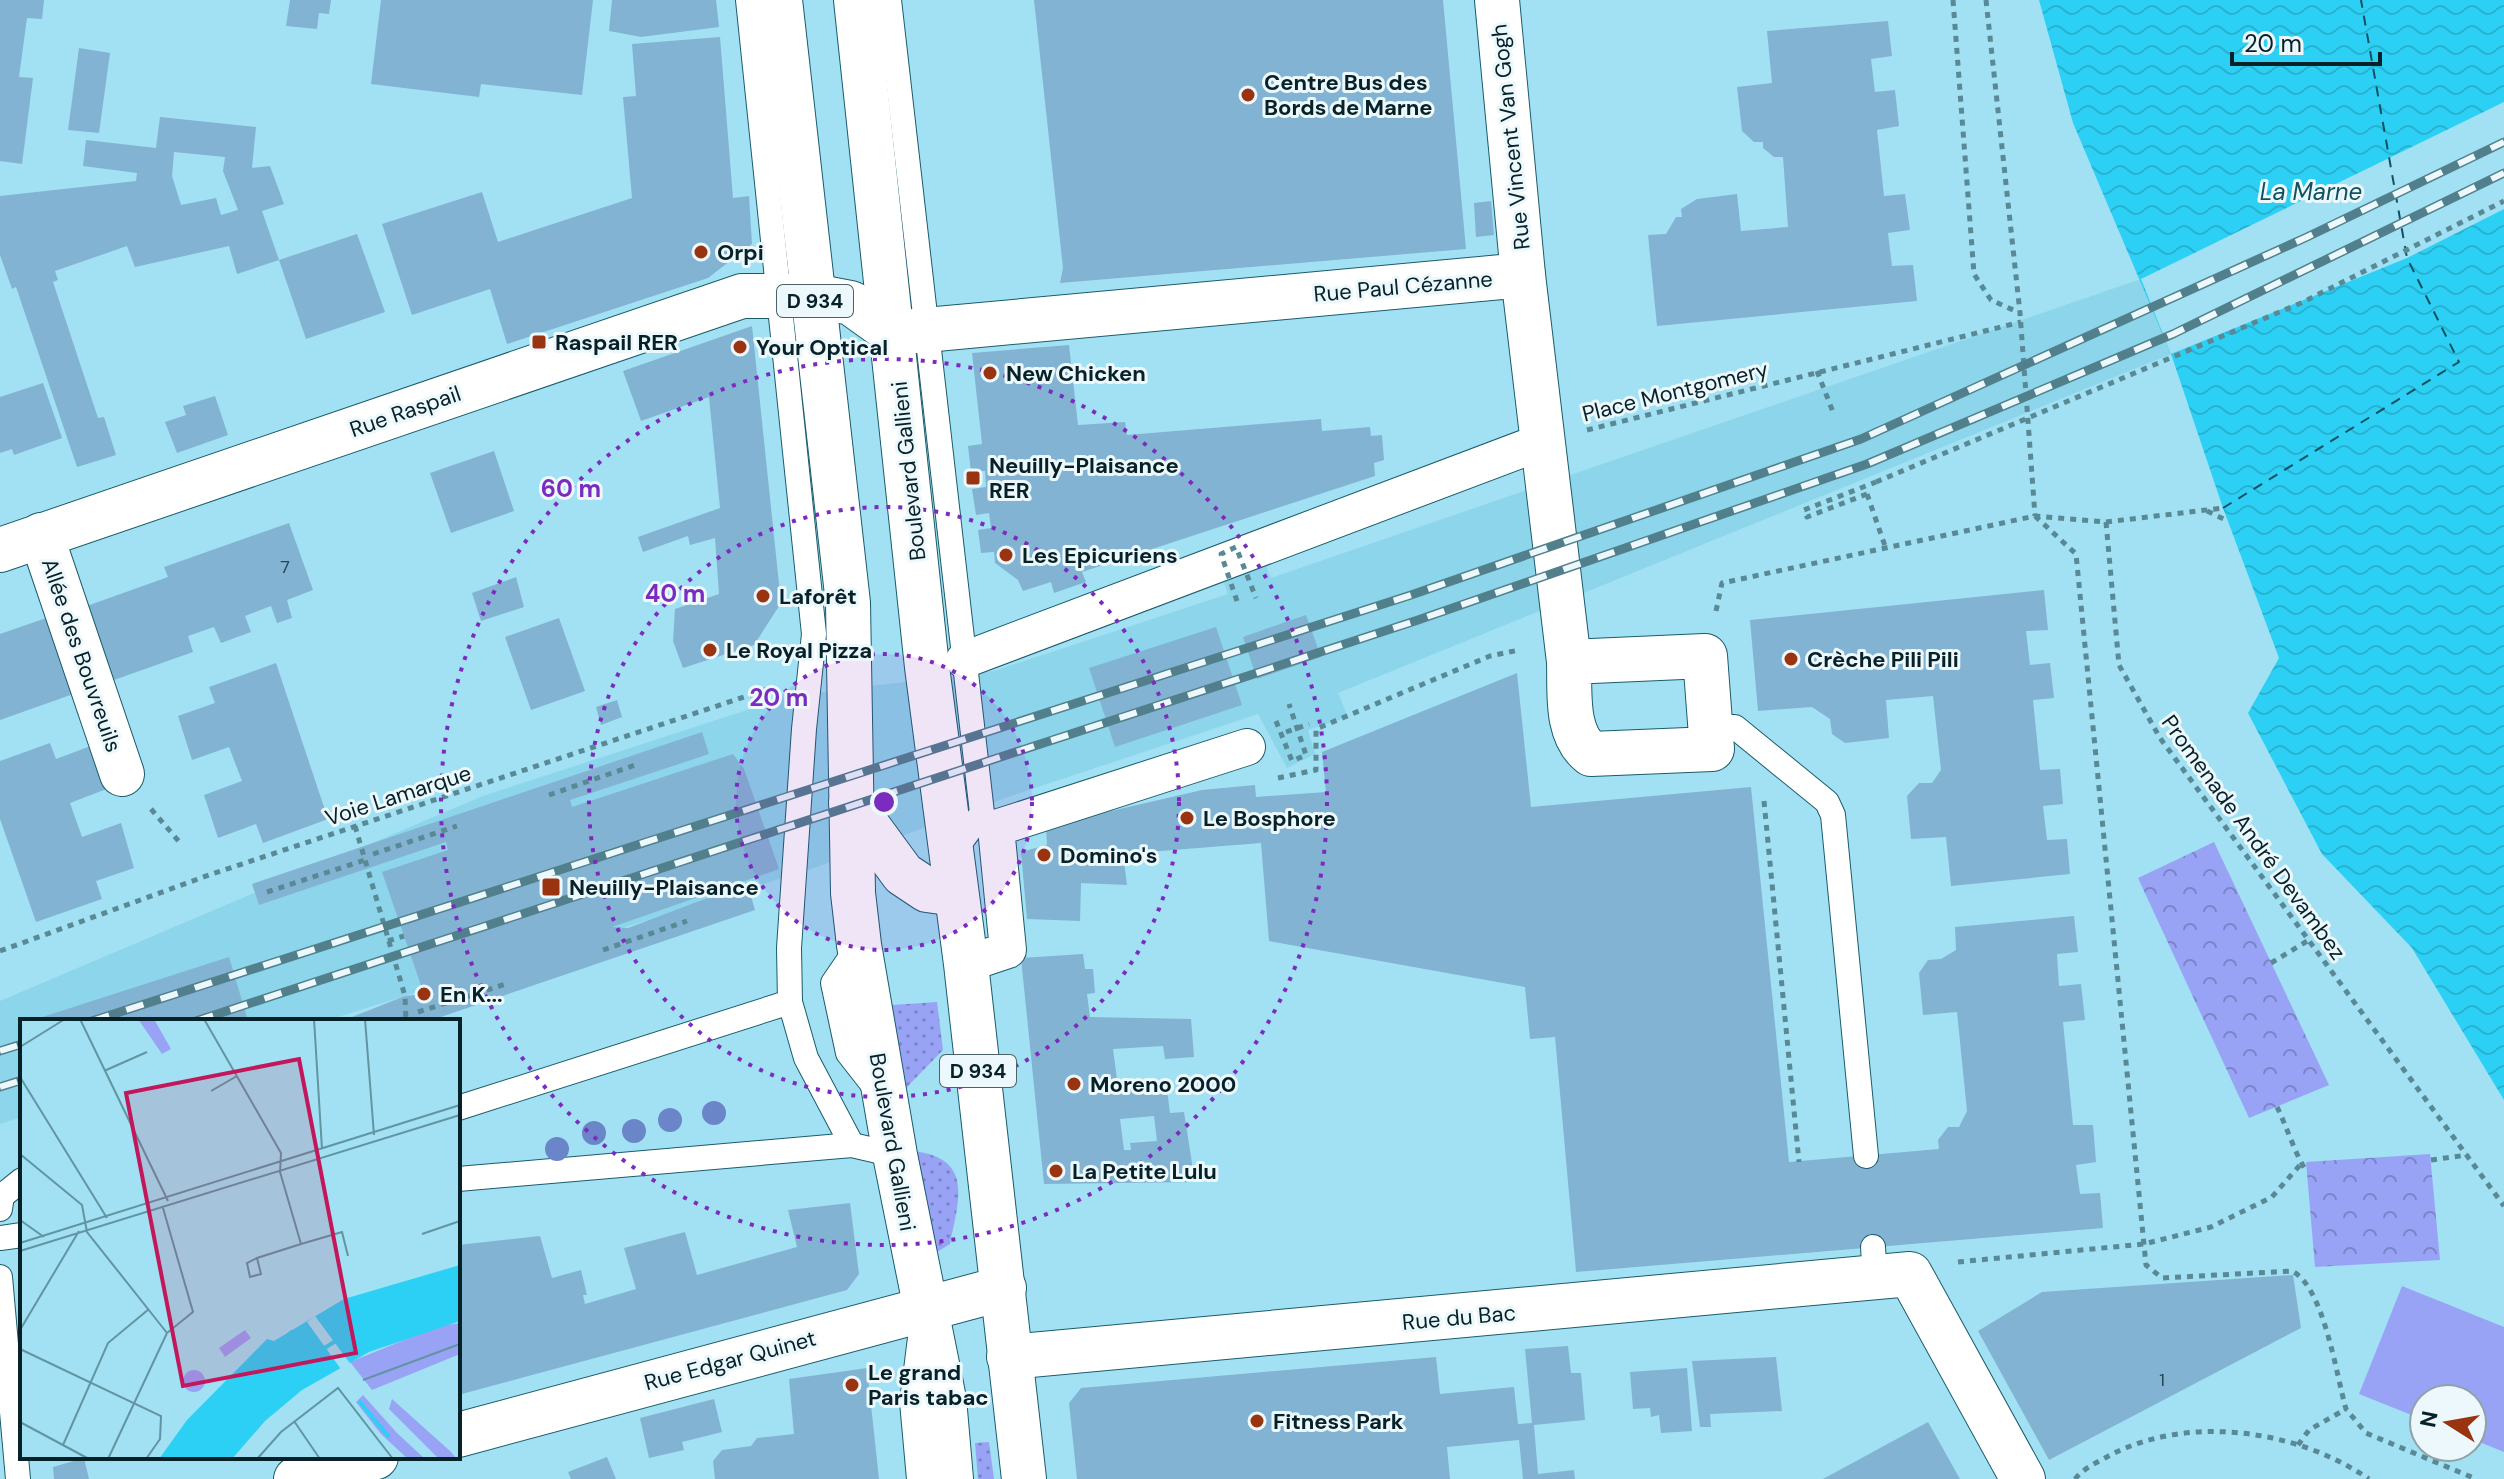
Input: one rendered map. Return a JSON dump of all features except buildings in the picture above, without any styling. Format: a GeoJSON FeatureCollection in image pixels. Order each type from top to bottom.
{"type":"FeatureCollection","features":[{"type":"Feature","properties":{"kind":"street","name":"Boulevard Gallieni"},"geometry":{"type":"LineString","coordinates":[[780,0],[796,296],[848,603],[853,893],[859,945],[895,1155],[944,1399],[951,1479]]}},
{"type":"Feature","properties":{"kind":"street","name":"Boulevard Gallieni"},"geometry":{"type":"LineString","coordinates":[[856,0],[909,332],[927,667],[966,964],[1024,1479]]}},
{"type":"Feature","properties":{"kind":"street","name":"Rue Vincent Van Gogh"},"geometry":{"type":"LineString","coordinates":[[1497,0],[1523,275]]}},
{"type":"Feature","properties":{"kind":"street","name":"Rue Paul Cézanne"},"geometry":{"type":"LineString","coordinates":[[909,332],[1523,275],[1568,651],[1571,722],[1583,748],[1591,754],[1712,749],[1710,727]]}},
{"type":"Feature","properties":{"kind":"street","name":"Rue Raspail"},"geometry":{"type":"LineString","coordinates":[[0,550],[742,296],[796,296],[851,303],[909,332]]}},
{"type":"Feature","properties":{"kind":"street"},"geometry":{"type":"LineString","coordinates":[[964,660],[1541,442]]}},
{"type":"Feature","properties":{"kind":"street","name":"Allée des Bouvreuils"},"geometry":{"type":"LineString","coordinates":[[41,535],[122,774]]}},
{"type":"Feature","properties":{"kind":"street"},"geometry":{"type":"LineString","coordinates":[[1568,651],[1705,656],[1710,727]]}},
{"type":"Feature","properties":{"kind":"street"},"geometry":{"type":"LineString","coordinates":[[966,964],[1008,950],[996,828],[1240,749]]}},
{"type":"Feature","properties":{"kind":"street"},"geometry":{"type":"LineString","coordinates":[[851,803],[903,874],[927,890],[954,874]]}},
{"type":"Feature","properties":{"kind":"street"},"geometry":{"type":"LineString","coordinates":[[1886,1266],[2023,1479]]}},
{"type":"Feature","properties":{"kind":"street","name":"Rue du Bac"},"geometry":{"type":"LineString","coordinates":[[1009,1357],[1886,1266]]}},
{"type":"Feature","properties":{"kind":"street","name":"Rue Edgar Quinet"},"geometry":{"type":"LineString","coordinates":[[460,1434],[1004,1288]]}},
{"type":"Feature","properties":{"kind":"street"},"geometry":{"type":"LineString","coordinates":[[296,1479],[369,1459]]}},
{"type":"Feature","properties":{"kind":"lane"},"geometry":{"type":"LineString","coordinates":[[748,0],[774,234],[796,296],[814,634],[804,729],[789,948],[790,1002],[806,1058],[852,1145]]}},
{"type":"Feature","properties":{"kind":"lane"},"geometry":{"type":"LineString","coordinates":[[889,0],[909,332],[964,660],[982,813],[954,874]]}},
{"type":"Feature","properties":{"kind":"lane"},"geometry":{"type":"LineString","coordinates":[[804,729],[827,682],[848,603]]}},
{"type":"Feature","properties":{"kind":"lane"},"geometry":{"type":"LineString","coordinates":[[1710,727],[1735,727],[1827,802],[1833,815],[1866,1156]]}},
{"type":"Feature","properties":{"kind":"lane"},"geometry":{"type":"LineString","coordinates":[[460,1107],[790,1002]]}},
{"type":"Feature","properties":{"kind":"lane"},"geometry":{"type":"LineString","coordinates":[[460,1179],[852,1145],[895,1155]]}},
{"type":"Feature","properties":{"kind":"lane"},"geometry":{"type":"LineString","coordinates":[[0,1209],[2,1196],[20,1182]]}},
{"type":"Feature","properties":{"kind":"lane"},"geometry":{"type":"LineString","coordinates":[[0,1238],[20,1235]]}},
{"type":"Feature","properties":{"kind":"lane"},"geometry":{"type":"LineString","coordinates":[[0,1277],[18,1479]]}},
{"type":"Feature","properties":{"kind":"lane"},"geometry":{"type":"LineString","coordinates":[[919,1479],[912,1402],[924,1308]]}},
{"type":"Feature","properties":{"kind":"path"},"geometry":{"type":"LineString","coordinates":[[1953,0],[1974,274],[1991,300],[2020,313]]}},
{"type":"Feature","properties":{"kind":"path"},"geometry":{"type":"LineString","coordinates":[[1986,0],[2021,322],[2035,516],[2076,554],[2146,1265],[2162,1278],[2292,1271],[2302,1276],[2317,1302],[2346,1409],[2366,1433],[2476,1479]]}},
{"type":"Feature","properties":{"kind":"path"},"geometry":{"type":"LineString","coordinates":[[1885,546],[1866,491],[1807,517],[1804,510],[2301,303],[2504,201]]}},
{"type":"Feature","properties":{"kind":"path","name":"Place Montgomery"},"geometry":{"type":"LineString","coordinates":[[1541,442],[2021,322]]}},
{"type":"Feature","properties":{"kind":"path"},"geometry":{"type":"LineString","coordinates":[[1817,371],[1833,412]]}},
{"type":"Feature","properties":{"kind":"path"},"geometry":{"type":"LineString","coordinates":[[1705,656],[1722,583],[2035,516],[2106,522],[2223,508]]}},
{"type":"Feature","properties":{"kind":"path"},"geometry":{"type":"LineString","coordinates":[[2206,510],[2228,521]]}},
{"type":"Feature","properties":{"kind":"path","name":"Promenade André Devambez"},"geometry":{"type":"LineString","coordinates":[[2106,522],[2119,665],[2160,738],[2504,1206]]}},
{"type":"Feature","properties":{"kind":"path"},"geometry":{"type":"LineString","coordinates":[[1237,601],[1221,554],[1236,547],[1256,598]]}},
{"type":"Feature","properties":{"kind":"path"},"geometry":{"type":"LineString","coordinates":[[1240,749],[1279,778],[1316,770],[1316,729],[1490,656],[1568,651]]}},
{"type":"Feature","properties":{"kind":"path","name":"Voie Lamarque"},"geometry":{"type":"LineString","coordinates":[[0,951],[209,875],[792,681],[809,679]]}},
{"type":"Feature","properties":{"kind":"path"},"geometry":{"type":"LineString","coordinates":[[1276,721],[1292,761],[1306,755],[1289,704]]}},
{"type":"Feature","properties":{"kind":"path"},"geometry":{"type":"LineString","coordinates":[[1758,744],[1766,784],[1764,798],[1799,1162]]}},
{"type":"Feature","properties":{"kind":"path"},"geometry":{"type":"LineString","coordinates":[[549,795],[635,765]]}},
{"type":"Feature","properties":{"kind":"path"},"geometry":{"type":"LineString","coordinates":[[355,826],[405,996],[406,1019]]}},
{"type":"Feature","properties":{"kind":"path"},"geometry":{"type":"LineString","coordinates":[[373,854],[457,826]]}},
{"type":"Feature","properties":{"kind":"path"},"geometry":{"type":"LineString","coordinates":[[267,892],[365,860]]}},
{"type":"Feature","properties":{"kind":"path"},"geometry":{"type":"LineString","coordinates":[[603,950],[687,921]]}},
{"type":"Feature","properties":{"kind":"path"},"geometry":{"type":"LineString","coordinates":[[388,941],[404,936]]}},
{"type":"Feature","properties":{"kind":"path"},"geometry":{"type":"LineString","coordinates":[[2271,963],[2309,940]]}},
{"type":"Feature","properties":{"kind":"path"},"geometry":{"type":"LineString","coordinates":[[418,1012],[509,983]]}},
{"type":"Feature","properties":{"kind":"path"},"geometry":{"type":"LineString","coordinates":[[2277,1107],[2292,1135],[2300,1165],[2307,1171]]}},
{"type":"Feature","properties":{"kind":"path"},"geometry":{"type":"LineString","coordinates":[[2431,1160],[2467,1155]]}},
{"type":"Feature","properties":{"kind":"path"},"geometry":{"type":"LineString","coordinates":[[1886,1266],[1938,1264],[2144,1244],[2211,1227],[2272,1197],[2300,1165]]}},
{"type":"Feature","properties":{"kind":"path"},"geometry":{"type":"LineString","coordinates":[[2298,1445],[2309,1430],[2346,1409]]}},
{"type":"Feature","properties":{"kind":"path"},"geometry":{"type":"LineString","coordinates":[[2075,1479],[2081,1471],[2123,1448],[2161,1437],[2206,1431],[2238,1433],[2298,1445],[2350,1466],[2369,1479]]}},
{"type":"Feature","properties":{"kind":"shaded area"},"geometry":{"type":"Polygon","coordinates":[[[2141,279],[2171,354],[1338,693],[1348,717],[1308,730],[1315,754],[1287,768],[1258,714],[1011,796],[814,868],[331,1019],[20,1019],[20,1118],[0,1124],[0,1001],[483,796],[790,696],[994,671],[1228,594],[1213,553],[1255,538],[1271,578],[2141,279]]]}},
{"type":"Feature","properties":{"kind":"green space"},"geometry":{"type":"Polygon","coordinates":[[[2214,842],[2329,1085],[2249,1118],[2138,878],[2214,842]]]}},
{"type":"Feature","properties":{"kind":"green space"},"geometry":{"type":"Polygon","coordinates":[[[937,1002],[943,1050],[904,1090],[892,1005],[937,1002]]]}},
{"type":"Feature","properties":{"kind":"green space"},"geometry":{"type":"Polygon","coordinates":[[[913,1151],[946,1162],[958,1184],[957,1212],[950,1244],[937,1252],[913,1151]]]}},
{"type":"Feature","properties":{"kind":"green space"},"geometry":{"type":"Polygon","coordinates":[[[2430,1154],[2440,1260],[2315,1267],[2306,1162],[2430,1154]]]}},
{"type":"Feature","properties":{"kind":"green space"},"geometry":{"type":"Polygon","coordinates":[[[2402,1286],[2504,1327],[2504,1452],[2488,1446],[2488,1383],[2408,1383],[2408,1414],[2359,1394],[2402,1286]]]}},
{"type":"Feature","properties":{"kind":"green space"},"geometry":{"type":"Polygon","coordinates":[[[989,1442],[994,1479],[978,1479],[975,1443],[989,1442]]]}},
{"type":"Feature","properties":{"kind":"water","name":"La Marne"},"geometry":{"type":"Polygon","coordinates":[[[2039,0],[2504,0],[2504,1100],[2412,948],[2322,854],[2248,713],[2279,658],[2223,508],[2171,354],[2073,123],[2039,0]]]}},
{"type":"Feature","properties":{"kind":"pier"},"geometry":{"type":"Polygon","coordinates":[[[2504,102],[2504,209],[2407,258],[2171,354],[2141,279],[2504,102]]]}},
{"type":"Feature","properties":{"kind":"ferry route"},"geometry":{"type":"LineString","coordinates":[[2223,508],[2459,362],[2407,258],[2361,0]]}},
{"type":"Feature","properties":{"kind":"railway"},"geometry":{"type":"LineString","coordinates":[[98,1019],[1411,595],[1861,439],[2307,237],[2504,142]]}},
{"type":"Feature","properties":{"kind":"railway"},"geometry":{"type":"LineString","coordinates":[[202,1019],[1418,620],[1867,464],[2173,334],[2504,173]]}},
{"type":"Feature","properties":{"kind":"railway"},"geometry":{"type":"LineString","coordinates":[[0,1051],[20,1045]]}},
{"type":"Feature","properties":{"kind":"railway"},"geometry":{"type":"LineString","coordinates":[[0,1087],[20,1081]]}},
{"type":"Feature","properties":{"kind":"place","name":"Centre Bus des Bords de Marne"},"geometry":{"type":"Point","coordinates":[1248,95]}},
{"type":"Feature","properties":{"kind":"place","name":"Orpi"},"geometry":{"type":"Point","coordinates":[701,252]}},
{"type":"Feature","properties":{"kind":"place","name":"Raspail RER"},"geometry":{"type":"Point","coordinates":[539,342]}},
{"type":"Feature","properties":{"kind":"place","name":"Your Optical"},"geometry":{"type":"Point","coordinates":[740,347]}},
{"type":"Feature","properties":{"kind":"place","name":"New Chicken"},"geometry":{"type":"Point","coordinates":[990,373]}},
{"type":"Feature","properties":{"kind":"place","name":"Neuilly-Plaisance RER"},"geometry":{"type":"Point","coordinates":[973,478]}},
{"type":"Feature","properties":{"kind":"place","name":"Les Epicuriens"},"geometry":{"type":"Point","coordinates":[1006,555]}},
{"type":"Feature","properties":{"kind":"place","name":"Laforêt"},"geometry":{"type":"Point","coordinates":[763,596]}},
{"type":"Feature","properties":{"kind":"place","name":"Le Royal Pizza"},"geometry":{"type":"Point","coordinates":[710,650]}},
{"type":"Feature","properties":{"kind":"place","name":"Crèche Pili Pili"},"geometry":{"type":"Point","coordinates":[1791,659]}},
{"type":"Feature","properties":{"kind":"place","name":"Le Bosphore"},"geometry":{"type":"Point","coordinates":[1187,818]}},
{"type":"Feature","properties":{"kind":"place","name":"Domino's"},"geometry":{"type":"Point","coordinates":[1044,855]}},
{"type":"Feature","properties":{"kind":"place","name":"Neuilly-Plaisance"},"geometry":{"type":"Point","coordinates":[551,887]}},
{"type":"Feature","properties":{"kind":"place","name":"En K..."},"geometry":{"type":"Point","coordinates":[424,994]}},
{"type":"Feature","properties":{"kind":"place","name":"Moreno 2000"},"geometry":{"type":"Point","coordinates":[1074,1084]}},
{"type":"Feature","properties":{"kind":"place","name":"La Petite Lulu"},"geometry":{"type":"Point","coordinates":[1056,1171]}},
{"type":"Feature","properties":{"kind":"place","name":"Le grand Paris tabac"},"geometry":{"type":"Point","coordinates":[852,1385]}},
{"type":"Feature","properties":{"kind":"place","name":"Fitness Park"},"geometry":{"type":"Point","coordinates":[1257,1421]}}]}
